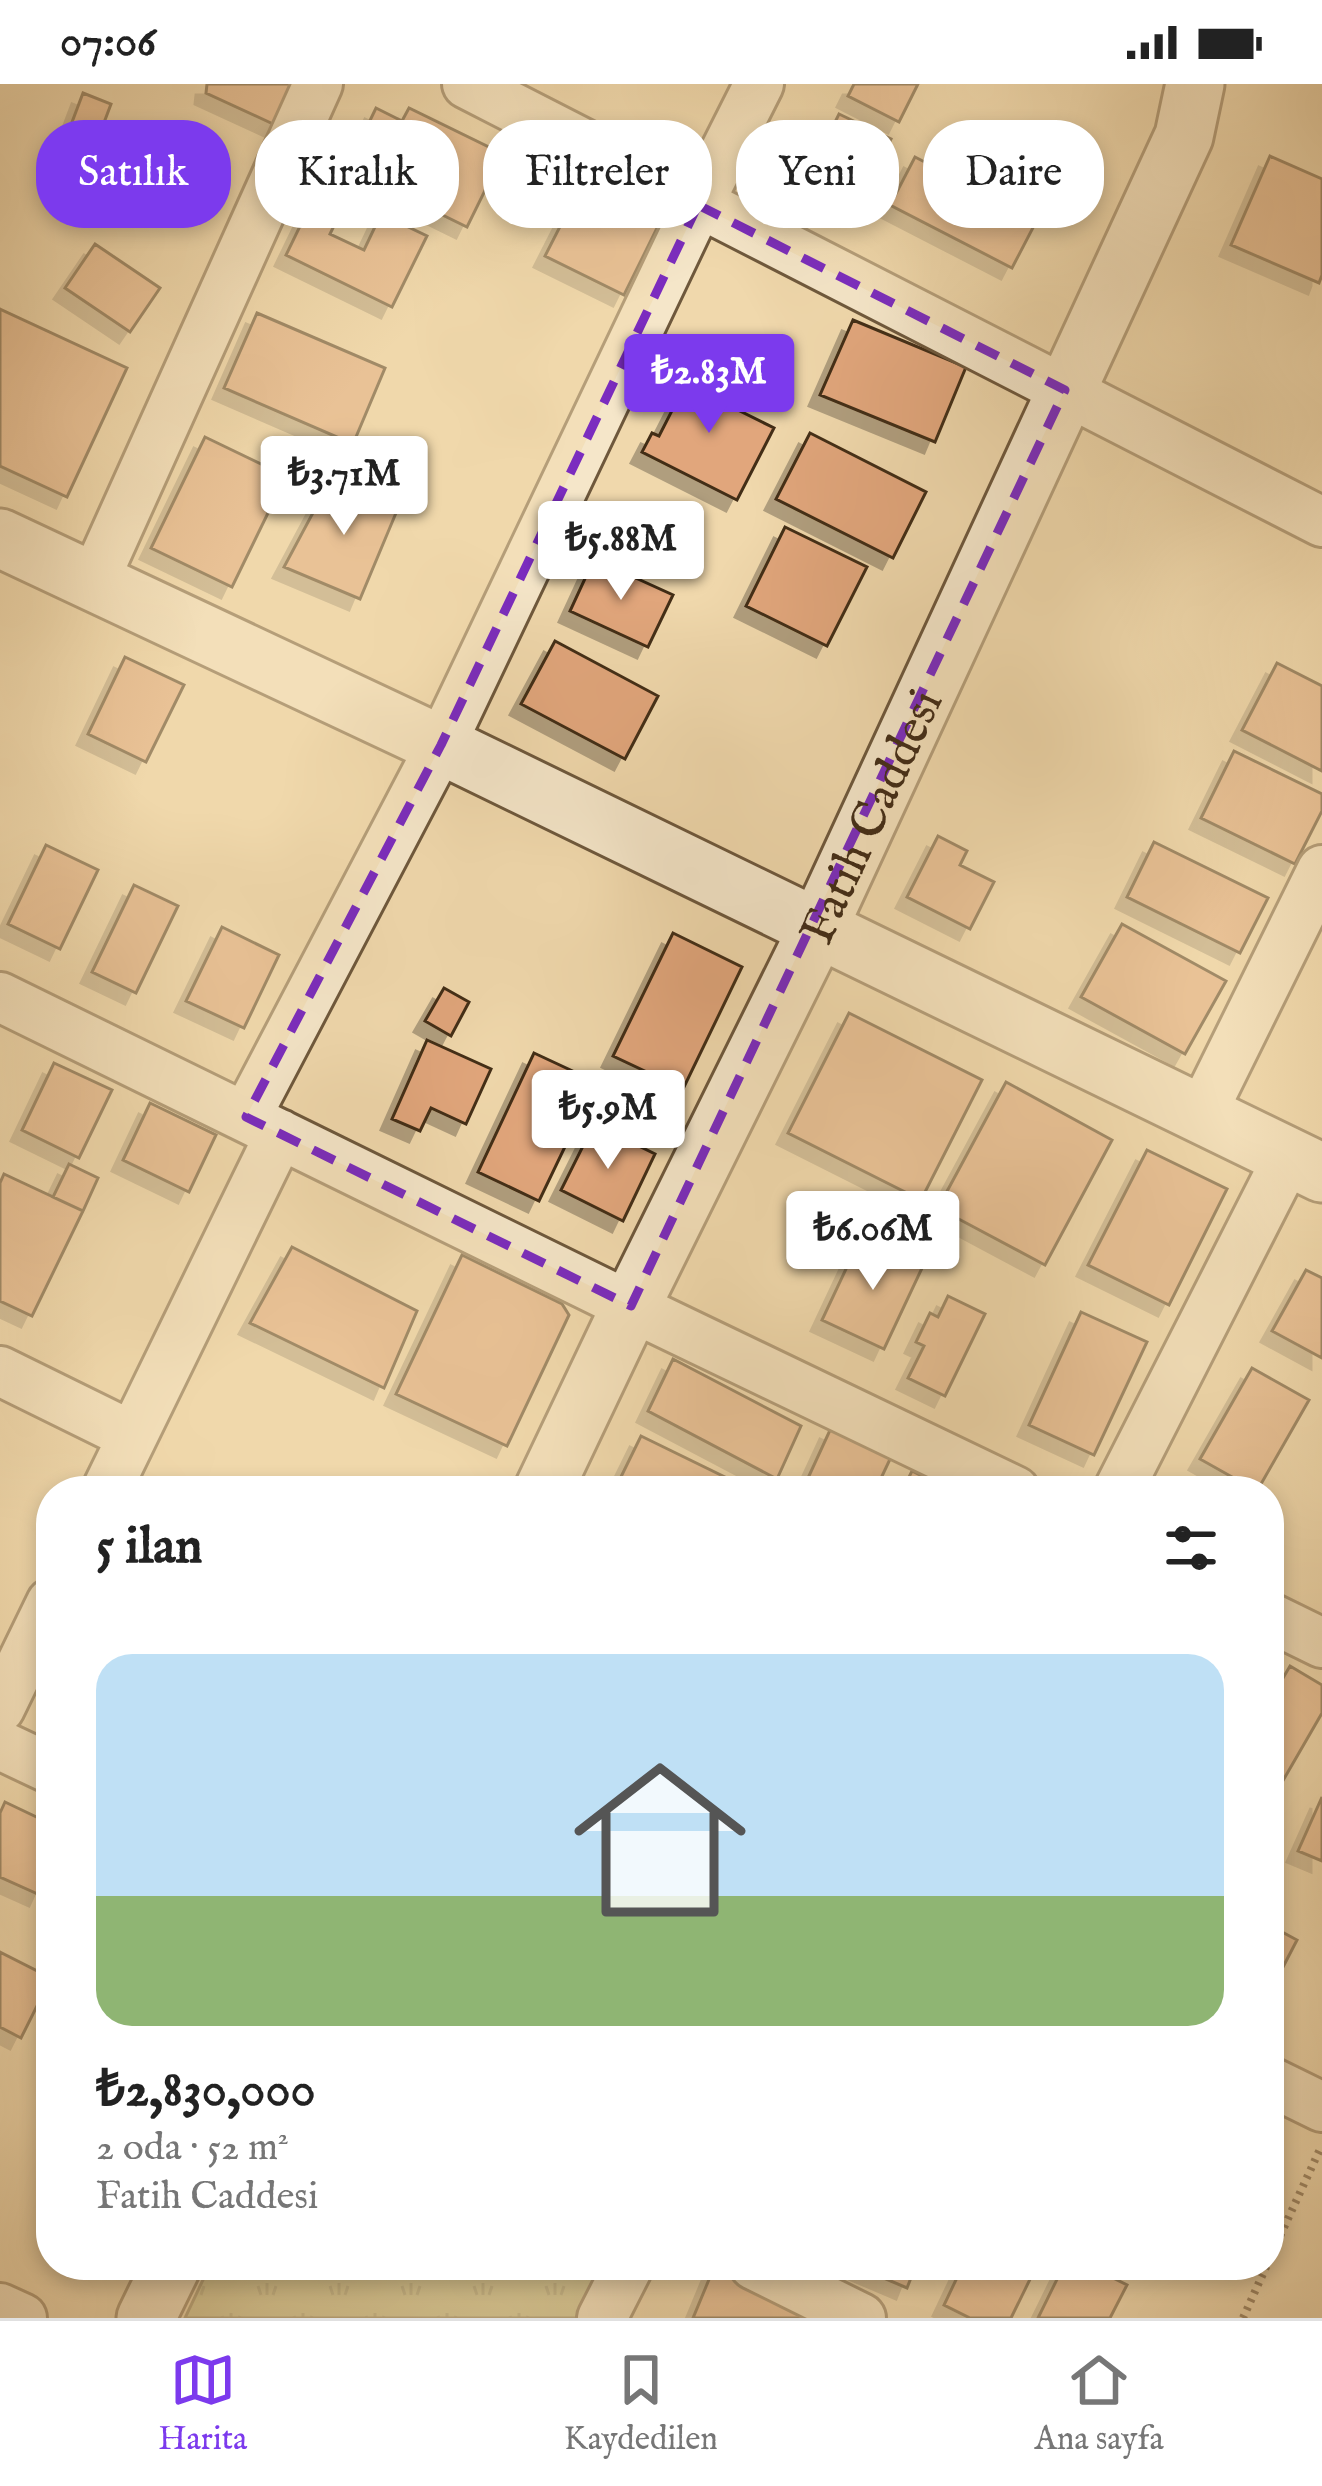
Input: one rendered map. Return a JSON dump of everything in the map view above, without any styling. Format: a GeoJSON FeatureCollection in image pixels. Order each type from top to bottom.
{"type":"FeatureCollection","features":[{"type":"Feature","properties":{"kind":"street"},"geometry":{"type":"LineString","coordinates":[[94,580],[318,84]]}},
{"type":"Feature","properties":{"kind":"street"},"geometry":{"type":"LineString","coordinates":[[467,84],[536,120]]}},
{"type":"Feature","properties":{"kind":"street"},"geometry":{"type":"LineString","coordinates":[[712,177],[759,84]]}},
{"type":"Feature","properties":{"kind":"street","name":"Fatih Caddesi"},"geometry":{"type":"LineString","coordinates":[[550,1476],[818,928],[1190,110],[1226,84]]}},
{"type":"Feature","properties":{"kind":"street"},"geometry":{"type":"LineString","coordinates":[[712,212],[1322,522]]}},
{"type":"Feature","properties":{"kind":"street"},"geometry":{"type":"LineString","coordinates":[[113,1476],[263,1126],[687,228]]}},
{"type":"Feature","properties":{"kind":"street"},"geometry":{"type":"LineString","coordinates":[[0,538],[441,745],[1305,1165],[1127,1476]]}},
{"type":"Feature","properties":{"kind":"street"},"geometry":{"type":"LineString","coordinates":[[1202,1115],[1322,870]]}},
{"type":"Feature","properties":{"kind":"street"},"geometry":{"type":"LineString","coordinates":[[0,997],[984,1476]]}},
{"type":"Feature","properties":{"kind":"street"},"geometry":{"type":"LineString","coordinates":[[0,1371],[132,1436]]}},
{"type":"Feature","properties":{"kind":"street"},"geometry":{"type":"LineString","coordinates":[[1284,1624],[1322,1643]]}},
{"type":"Feature","properties":{"kind":"street"},"geometry":{"type":"LineString","coordinates":[[0,1708],[36,1634]]}},
{"type":"Feature","properties":{"kind":"street"},"geometry":{"type":"LineString","coordinates":[[0,1745],[36,1762]]}},
{"type":"Feature","properties":{"kind":"street"},"geometry":{"type":"LineString","coordinates":[[1284,2088],[1322,2107]]}},
{"type":"Feature","properties":{"kind":"street"},"geometry":{"type":"LineString","coordinates":[[146,2318],[165,2280]]}},
{"type":"Feature","properties":{"kind":"street"},"geometry":{"type":"LineString","coordinates":[[602,2318],[621,2280]]}},
{"type":"Feature","properties":{"kind":"street"},"geometry":{"type":"LineString","coordinates":[[784,2280],[861,2318]]}},
{"type":"Feature","properties":{"kind":"street"},"geometry":{"type":"LineString","coordinates":[[0,2308],[22,2318]]}},
{"type":"Feature","properties":{"kind":"path"},"geometry":{"type":"LineString","coordinates":[[1284,2228],[1322,2144]]}},
{"type":"Feature","properties":{"kind":"path"},"geometry":{"type":"LineString","coordinates":[[1243,2318],[1260,2280]]}},
{"type":"Feature","properties":{"kind":"highlighted area"},"geometry":{"type":"Polygon","coordinates":[[[698,205],[1065,390],[631,1306],[246,1117],[441,745],[698,205]]]}},
{"type":"Feature","properties":{"kind":"green space"},"geometry":{"type":"Polygon","coordinates":[[[203,2280],[598,2280],[578,2318],[185,2318],[203,2280]]]}},
{"type":"Feature","properties":{"kind":"building"},"geometry":{"type":"Polygon","coordinates":[[[207,84],[304,84],[290,120],[264,120],[206,93],[207,84]]]}},
{"type":"Feature","properties":{"kind":"building"},"geometry":{"type":"Polygon","coordinates":[[[854,84],[918,84],[899,122],[848,96],[854,84]]]}},
{"type":"Feature","properties":{"kind":"building"},"geometry":{"type":"Polygon","coordinates":[[[83,93],[111,104],[105,120],[73,120],[83,93]]]}},
{"type":"Feature","properties":{"kind":"building"},"geometry":{"type":"Polygon","coordinates":[[[376,108],[400,120],[370,120],[376,108]]]}},
{"type":"Feature","properties":{"kind":"building"},"geometry":{"type":"Polygon","coordinates":[[[409,108],[434,120],[403,120],[409,108]]]}},
{"type":"Feature","properties":{"kind":"building"},"geometry":{"type":"Polygon","coordinates":[[[459,132],[483,144],[483,195],[467,227],[459,223],[459,132]]]}},
{"type":"Feature","properties":{"kind":"building"},"geometry":{"type":"Polygon","coordinates":[[[1270,156],[1322,179],[1319,283],[1231,245],[1270,156]]]}},
{"type":"Feature","properties":{"kind":"building"},"geometry":{"type":"Polygon","coordinates":[[[915,157],[923,161],[923,222],[899,210],[899,188],[915,157]]]}},
{"type":"Feature","properties":{"kind":"building"},"geometry":{"type":"Polygon","coordinates":[[[299,228],[333,228],[330,234],[364,250],[374,228],[410,228],[427,236],[392,307],[286,255],[299,228]]]}},
{"type":"Feature","properties":{"kind":"building"},"geometry":{"type":"Polygon","coordinates":[[[559,228],[657,228],[624,295],[545,256],[559,228]]]}},
{"type":"Feature","properties":{"kind":"building"},"geometry":{"type":"Polygon","coordinates":[[[935,228],[1033,228],[1012,268],[935,228]]]}},
{"type":"Feature","properties":{"kind":"building"},"geometry":{"type":"Polygon","coordinates":[[[95,244],[160,288],[130,332],[65,288],[95,244]]]}},
{"type":"Feature","properties":{"kind":"building"},"geometry":{"type":"Polygon","coordinates":[[[0,309],[127,368],[67,497],[0,466],[0,309]]]}},
{"type":"Feature","properties":{"kind":"building"},"geometry":{"type":"Polygon","coordinates":[[[257,313],[385,368],[353,444],[224,388],[257,313]]]}},
{"type":"Feature","properties":{"kind":"building"},"geometry":{"type":"Polygon","coordinates":[[[853,320],[966,367],[935,442],[820,395],[853,320]]]}},
{"type":"Feature","properties":{"kind":"building"},"geometry":{"type":"Polygon","coordinates":[[[684,362],[721,380],[712,397],[774,428],[737,500],[642,452],[652,433],[659,436],[681,393],[671,388],[684,362]]]}},
{"type":"Feature","properties":{"kind":"building"},"geometry":{"type":"Polygon","coordinates":[[[810,433],[926,492],[893,558],[776,499],[810,433]]]}},
{"type":"Feature","properties":{"kind":"building"},"geometry":{"type":"Polygon","coordinates":[[[205,437],[286,476],[232,587],[151,548],[205,437]]]}},
{"type":"Feature","properties":{"kind":"building"},"geometry":{"type":"Polygon","coordinates":[[[331,479],[401,501],[360,599],[284,567],[331,479]]]}},
{"type":"Feature","properties":{"kind":"building"},"geometry":{"type":"Polygon","coordinates":[[[785,527],[867,567],[827,646],[746,606],[785,527]]]}},
{"type":"Feature","properties":{"kind":"building"},"geometry":{"type":"Polygon","coordinates":[[[594,559],[673,595],[648,647],[570,611],[594,559]]]}},
{"type":"Feature","properties":{"kind":"building"},"geometry":{"type":"Polygon","coordinates":[[[555,641],[658,696],[625,759],[521,704],[555,641]]]}},
{"type":"Feature","properties":{"kind":"building"},"geometry":{"type":"Polygon","coordinates":[[[125,657],[184,685],[146,762],[88,734],[125,657]]]}},
{"type":"Feature","properties":{"kind":"building"},"geometry":{"type":"Polygon","coordinates":[[[1277,663],[1322,686],[1322,771],[1242,730],[1277,663]]]}},
{"type":"Feature","properties":{"kind":"building"},"geometry":{"type":"Polygon","coordinates":[[[1234,751],[1322,794],[1322,811],[1295,864],[1201,818],[1234,751]]]}},
{"type":"Feature","properties":{"kind":"building"},"geometry":{"type":"Polygon","coordinates":[[[938,836],[967,851],[960,865],[994,882],[970,929],[907,897],[938,836]]]}},
{"type":"Feature","properties":{"kind":"building"},"geometry":{"type":"Polygon","coordinates":[[[1154,842],[1268,898],[1240,953],[1127,897],[1154,842]]]}},
{"type":"Feature","properties":{"kind":"building"},"geometry":{"type":"Polygon","coordinates":[[[46,845],[98,870],[60,949],[8,924],[46,845]]]}},
{"type":"Feature","properties":{"kind":"building"},"geometry":{"type":"Polygon","coordinates":[[[134,885],[178,906],[136,993],[92,972],[134,885]]]}},
{"type":"Feature","properties":{"kind":"building"},"geometry":{"type":"Polygon","coordinates":[[[1122,924],[1226,981],[1185,1054],[1081,997],[1122,924]]]}},
{"type":"Feature","properties":{"kind":"building"},"geometry":{"type":"Polygon","coordinates":[[[222,927],[279,955],[244,1028],[186,1001],[222,927]]]}},
{"type":"Feature","properties":{"kind":"building"},"geometry":{"type":"Polygon","coordinates":[[[673,933],[742,967],[683,1089],[613,1056],[673,933]]]}},
{"type":"Feature","properties":{"kind":"building"},"geometry":{"type":"Polygon","coordinates":[[[444,988],[469,1002],[451,1036],[425,1021],[444,988]]]}},
{"type":"Feature","properties":{"kind":"building"},"geometry":{"type":"Polygon","coordinates":[[[849,1013],[982,1080],[921,1200],[788,1133],[849,1013]]]}},
{"type":"Feature","properties":{"kind":"building"},"geometry":{"type":"Polygon","coordinates":[[[427,1040],[491,1069],[466,1124],[431,1108],[420,1131],[392,1119],[427,1040]]]}},
{"type":"Feature","properties":{"kind":"building"},"geometry":{"type":"Polygon","coordinates":[[[534,1053],[596,1082],[539,1201],[478,1172],[534,1053]]]}},
{"type":"Feature","properties":{"kind":"building"},"geometry":{"type":"Polygon","coordinates":[[[54,1063],[112,1090],[79,1158],[22,1130],[54,1063]]]}},
{"type":"Feature","properties":{"kind":"building"},"geometry":{"type":"Polygon","coordinates":[[[1006,1082],[1112,1140],[1045,1265],[938,1208],[1006,1082]]]}},
{"type":"Feature","properties":{"kind":"building"},"geometry":{"type":"Polygon","coordinates":[[[150,1103],[216,1135],[189,1192],[123,1160],[150,1103]]]}},
{"type":"Feature","properties":{"kind":"building"},"geometry":{"type":"Polygon","coordinates":[[[594,1124],[655,1154],[623,1221],[561,1190],[594,1124]]]}},
{"type":"Feature","properties":{"kind":"building"},"geometry":{"type":"Polygon","coordinates":[[[1147,1150],[1227,1189],[1169,1305],[1088,1265],[1147,1150]]]}},
{"type":"Feature","properties":{"kind":"building"},"geometry":{"type":"Polygon","coordinates":[[[69,1164],[98,1178],[83,1211],[53,1197],[69,1164]]]}},
{"type":"Feature","properties":{"kind":"building"},"geometry":{"type":"Polygon","coordinates":[[[4,1174],[83,1211],[32,1316],[0,1301],[0,1183],[4,1174]]]}},
{"type":"Feature","properties":{"kind":"building"},"geometry":{"type":"Polygon","coordinates":[[[861,1237],[923,1266],[884,1349],[822,1320],[861,1237]]]}},
{"type":"Feature","properties":{"kind":"building"},"geometry":{"type":"Polygon","coordinates":[[[292,1247],[417,1311],[384,1388],[250,1323],[292,1247]]]}},
{"type":"Feature","properties":{"kind":"building"},"geometry":{"type":"Polygon","coordinates":[[[462,1255],[562,1304],[569,1315],[507,1446],[396,1394],[462,1255]]]}},
{"type":"Feature","properties":{"kind":"building"},"geometry":{"type":"Polygon","coordinates":[[[1306,1270],[1322,1278],[1322,1358],[1272,1331],[1306,1270]]]}},
{"type":"Feature","properties":{"kind":"building"},"geometry":{"type":"Polygon","coordinates":[[[948,1296],[985,1314],[945,1396],[908,1378],[924,1346],[916,1342],[930,1313],[938,1317],[948,1296]]]}},
{"type":"Feature","properties":{"kind":"building"},"geometry":{"type":"Polygon","coordinates":[[[1081,1312],[1147,1342],[1094,1455],[1029,1425],[1081,1312]]]}},
{"type":"Feature","properties":{"kind":"building"},"geometry":{"type":"Polygon","coordinates":[[[673,1359],[801,1426],[778,1476],[771,1476],[648,1411],[673,1359]]]}},
{"type":"Feature","properties":{"kind":"building"},"geometry":{"type":"Polygon","coordinates":[[[1252,1368],[1309,1400],[1266,1476],[1230,1476],[1200,1459],[1252,1368]]]}},
{"type":"Feature","properties":{"kind":"building"},"geometry":{"type":"Polygon","coordinates":[[[831,1428],[892,1455],[882,1476],[809,1476],[831,1428]]]}},
{"type":"Feature","properties":{"kind":"building"},"geometry":{"type":"Polygon","coordinates":[[[641,1436],[723,1476],[621,1476],[641,1436]]]}},
{"type":"Feature","properties":{"kind":"building"},"geometry":{"type":"Polygon","coordinates":[[[1290,1666],[1322,1685],[1322,1713],[1284,1779],[1284,1676],[1290,1666]]]}},
{"type":"Feature","properties":{"kind":"building"},"geometry":{"type":"Polygon","coordinates":[[[1322,1797],[1322,1861],[1298,1851],[1322,1797]]]}},
{"type":"Feature","properties":{"kind":"building"},"geometry":{"type":"Polygon","coordinates":[[[5,1802],[36,1817],[36,1893],[0,1877],[0,1813],[5,1802]]]}},
{"type":"Feature","properties":{"kind":"building"},"geometry":{"type":"Polygon","coordinates":[[[1284,1933],[1297,1940],[1284,1965],[1284,1933]]]}},
{"type":"Feature","properties":{"kind":"building"},"geometry":{"type":"Polygon","coordinates":[[[0,1952],[36,1970],[36,2008],[21,2038],[0,2027],[0,1952]]]}},
{"type":"Feature","properties":{"kind":"building"},"geometry":{"type":"Polygon","coordinates":[[[709,2280],[753,2280],[806,2301],[799,2318],[693,2318],[709,2280]]]}},
{"type":"Feature","properties":{"kind":"building"},"geometry":{"type":"Polygon","coordinates":[[[956,2280],[1030,2280],[1011,2318],[970,2318],[944,2305],[956,2280]]]}},
{"type":"Feature","properties":{"kind":"building"},"geometry":{"type":"Polygon","coordinates":[[[1057,2280],[1117,2280],[1127,2285],[1110,2318],[1038,2318],[1057,2280]]]}}]}
